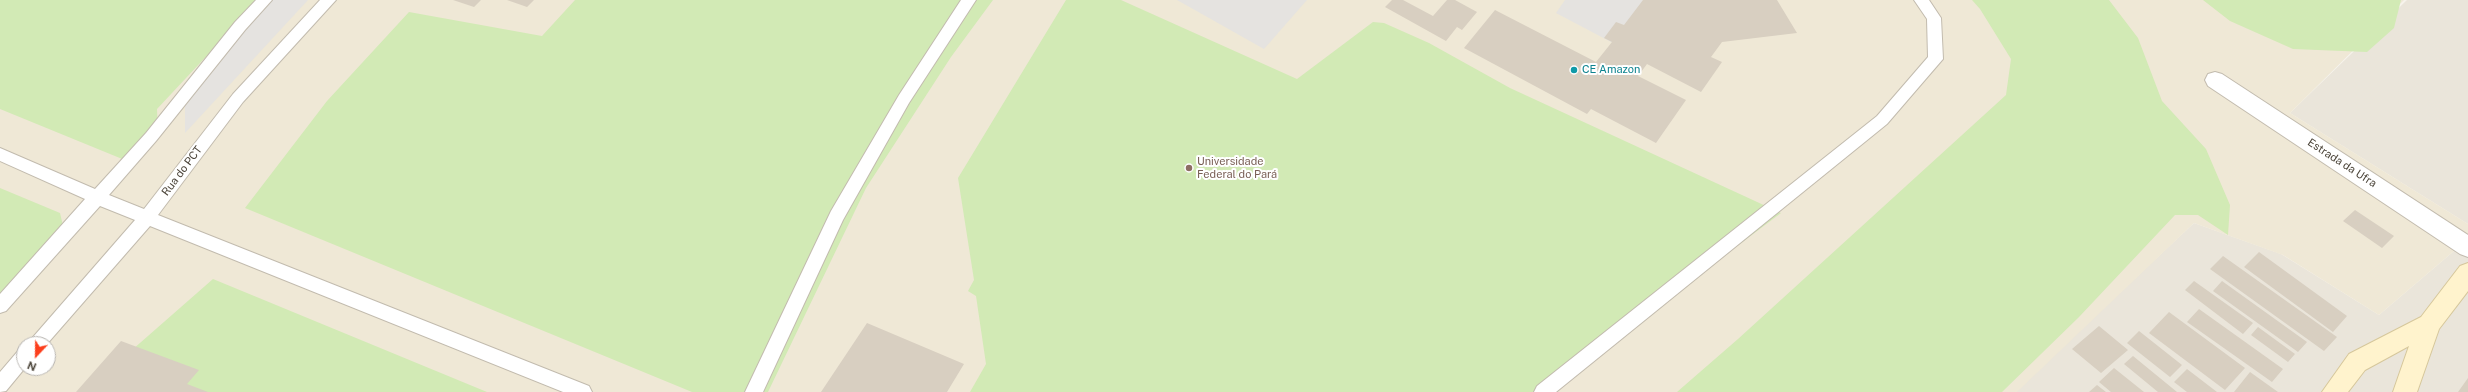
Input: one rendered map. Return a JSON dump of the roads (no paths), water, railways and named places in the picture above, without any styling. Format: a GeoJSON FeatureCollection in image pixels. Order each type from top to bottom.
{"type":"FeatureCollection","features":[{"type":"Feature","properties":{"kind":"main road"},"geometry":{"type":"LineString","coordinates":[[2405,392],[2429,324],[2468,273]]}},
{"type":"Feature","properties":{"kind":"main road"},"geometry":{"type":"LineString","coordinates":[[2334,392],[2357,362],[2429,324]]}},
{"type":"Feature","properties":{"kind":"street","name":"Estrada da Ufra"},"geometry":{"type":"LineString","coordinates":[[2215,80],[2468,247]]}},
{"type":"Feature","properties":{"kind":"lane"},"geometry":{"type":"LineString","coordinates":[[0,306],[151,137],[240,26],[265,0]]}},
{"type":"Feature","properties":{"kind":"lane","name":"Rua do PCT"},"geometry":{"type":"LineString","coordinates":[[43,336],[148,216],[238,98],[329,0]]}},
{"type":"Feature","properties":{"kind":"lane"},"geometry":{"type":"LineString","coordinates":[[754,392],[837,216],[904,99],[969,0]]}},
{"type":"Feature","properties":{"kind":"lane"},"geometry":{"type":"LineString","coordinates":[[1543,392],[1882,120],[1936,59],[1934,18],[1920,0]]}},
{"type":"Feature","properties":{"kind":"lane"},"geometry":{"type":"LineString","coordinates":[[0,154],[96,197],[148,216],[583,392]]}},
{"type":"Feature","properties":{"kind":"lane"},"geometry":{"type":"LineString","coordinates":[[0,385],[16,366]]}},
{"type":"Feature","properties":{"kind":"place","name":"CE Amazon"},"geometry":{"type":"Point","coordinates":[1574,70]}},
{"type":"Feature","properties":{"kind":"place","name":"Universidade Federal do Pará"},"geometry":{"type":"Point","coordinates":[1189,168]}}]}
